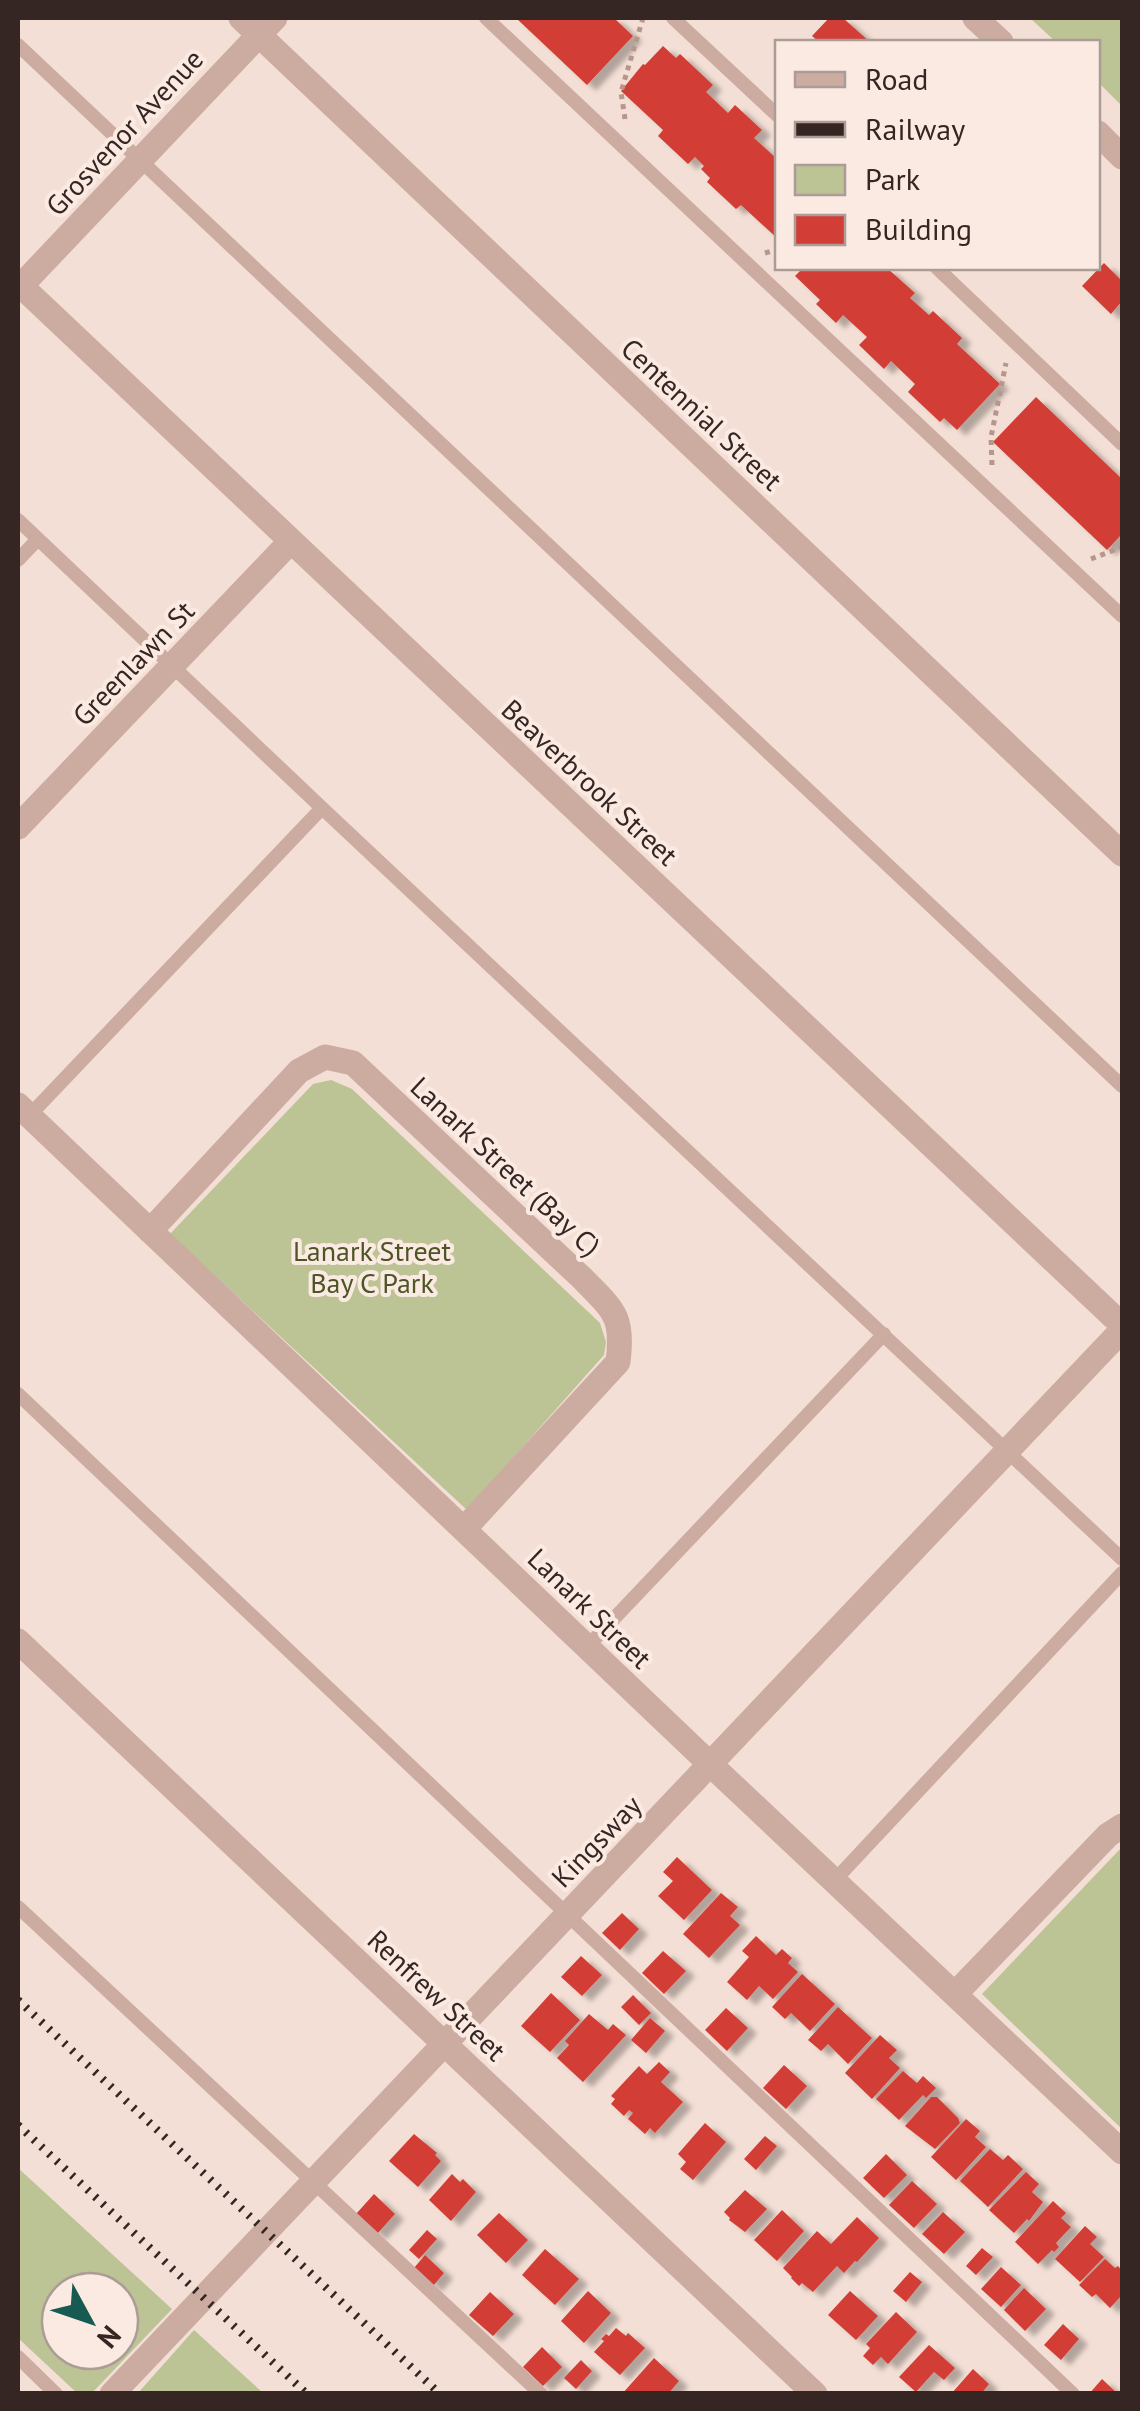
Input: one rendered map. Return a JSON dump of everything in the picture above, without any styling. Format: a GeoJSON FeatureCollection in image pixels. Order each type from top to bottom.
{"type":"FeatureCollection","features":[{"type":"Feature","properties":{"kind":"street"},"geometry":{"type":"LineString","coordinates":[[975,18],[1000,40]]}},
{"type":"Feature","properties":{"kind":"street","name":"Grosvenor Avenue"},"geometry":{"type":"LineString","coordinates":[[18,286],[139,160],[258,23]]}},
{"type":"Feature","properties":{"kind":"street","name":"Centennial Street"},"geometry":{"type":"LineString","coordinates":[[258,23],[1122,854]]}},
{"type":"Feature","properties":{"kind":"street"},"geometry":{"type":"LineString","coordinates":[[1100,136],[1122,157]]}},
{"type":"Feature","properties":{"kind":"street","name":"Beaverbrook Street"},"geometry":{"type":"LineString","coordinates":[[18,286],[1122,1328]]}},
{"type":"Feature","properties":{"kind":"street","name":"Greenlawn St"},"geometry":{"type":"LineString","coordinates":[[18,827],[291,541]]}},
{"type":"Feature","properties":{"kind":"street","name":"Lanark Street (Bay C)"},"geometry":{"type":"LineString","coordinates":[[150,1231],[300,1071],[326,1057],[353,1063],[582,1278],[612,1309],[622,1335],[618,1362],[464,1528]]}},
{"type":"Feature","properties":{"kind":"street","name":"Lanark Street"},"geometry":{"type":"LineString","coordinates":[[23,1110],[1122,2152]]}},
{"type":"Feature","properties":{"kind":"street","name":"Kingsway"},"geometry":{"type":"LineString","coordinates":[[112,2394],[1122,1328]]}},
{"type":"Feature","properties":{"kind":"street","name":"Renfrew Street"},"geometry":{"type":"LineString","coordinates":[[18,1641],[816,2394]]}},
{"type":"Feature","properties":{"kind":"street"},"geometry":{"type":"LineString","coordinates":[[955,1994],[1108,1835],[1122,1826]]}},
{"type":"Feature","properties":{"kind":"lane"},"geometry":{"type":"LineString","coordinates":[[486,18],[1122,616]]}},
{"type":"Feature","properties":{"kind":"lane"},"geometry":{"type":"LineString","coordinates":[[674,18],[775,113]]}},
{"type":"Feature","properties":{"kind":"lane"},"geometry":{"type":"LineString","coordinates":[[18,46],[1122,1086]]}},
{"type":"Feature","properties":{"kind":"lane"},"geometry":{"type":"LineString","coordinates":[[939,270],[1122,444]]}},
{"type":"Feature","properties":{"kind":"lane"},"geometry":{"type":"LineString","coordinates":[[18,520],[1122,1559]]}},
{"type":"Feature","properties":{"kind":"lane"},"geometry":{"type":"LineString","coordinates":[[18,560],[38,539]]}},
{"type":"Feature","properties":{"kind":"lane"},"geometry":{"type":"LineString","coordinates":[[23,1110],[322,808]]}},
{"type":"Feature","properties":{"kind":"lane"},"geometry":{"type":"LineString","coordinates":[[587,1646],[884,1334]]}},
{"type":"Feature","properties":{"kind":"lane"},"geometry":{"type":"LineString","coordinates":[[18,1394],[1073,2394]]}},
{"type":"Feature","properties":{"kind":"lane"},"geometry":{"type":"LineString","coordinates":[[834,1880],[1122,1574]]}},
{"type":"Feature","properties":{"kind":"lane"},"geometry":{"type":"LineString","coordinates":[[18,1907],[540,2394]]}},
{"type":"Feature","properties":{"kind":"lane"},"geometry":{"type":"LineString","coordinates":[[18,2357],[56,2394]]}},
{"type":"Feature","properties":{"kind":"path"},"geometry":{"type":"LineString","coordinates":[[625,119],[621,92],[643,18]]}},
{"type":"Feature","properties":{"kind":"path"},"geometry":{"type":"LineString","coordinates":[[766,252],[775,250]]}},
{"type":"Feature","properties":{"kind":"path"},"geometry":{"type":"LineString","coordinates":[[992,465],[991,437],[1006,364]]}},
{"type":"Feature","properties":{"kind":"path"},"geometry":{"type":"LineString","coordinates":[[1091,559],[1122,547]]}},
{"type":"Feature","properties":{"kind":"green space"},"geometry":{"type":"Polygon","coordinates":[[[1030,18],[1122,18],[1122,106],[1100,84],[1100,40],[1054,40],[1030,18]]]}},
{"type":"Feature","properties":{"kind":"green space","name":"Lanark Street Bay C Park"},"geometry":{"type":"Polygon","coordinates":[[[331,1080],[352,1089],[600,1323],[606,1342],[604,1355],[467,1510],[170,1234],[313,1084],[331,1080]]]}},
{"type":"Feature","properties":{"kind":"green space"},"geometry":{"type":"Polygon","coordinates":[[[1122,1847],[1122,2129],[982,1994],[1122,1847]]]}},
{"type":"Feature","properties":{"kind":"green space"},"geometry":{"type":"Polygon","coordinates":[[[18,2168],[130,2271],[40,2271],[40,2359],[18,2338],[18,2168]]]}},
{"type":"Feature","properties":{"kind":"green space"},"geometry":{"type":"Polygon","coordinates":[[[140,2280],[172,2309],[140,2343],[140,2280]]]}},
{"type":"Feature","properties":{"kind":"green space"},"geometry":{"type":"Polygon","coordinates":[[[194,2330],[263,2393],[138,2393],[194,2330]]]}},
{"type":"Feature","properties":{"kind":"green space"},"geometry":{"type":"Polygon","coordinates":[[[53,2371],[113,2371],[92,2393],[77,2393],[53,2371]]]}},
{"type":"Feature","properties":{"kind":"building"},"geometry":{"type":"Polygon","coordinates":[[[516,18],[614,18],[633,36],[587,85],[516,18]]]}},
{"type":"Feature","properties":{"kind":"building"},"geometry":{"type":"Polygon","coordinates":[[[829,18],[843,18],[868,40],[817,40],[812,36],[829,18]]]}},
{"type":"Feature","properties":{"kind":"building"},"geometry":{"type":"Polygon","coordinates":[[[663,46],[676,58],[680,54],[713,85],[706,92],[728,113],[735,105],[762,130],[754,138],[775,157],[775,236],[741,205],[736,209],[707,182],[710,178],[695,157],[688,164],[658,136],[663,130],[621,91],[663,46]]]}},
{"type":"Feature","properties":{"kind":"building"},"geometry":{"type":"Polygon","coordinates":[[[1104,263],[1122,281],[1122,301],[1111,314],[1082,286],[1104,263]]]}},
{"type":"Feature","properties":{"kind":"building"},"geometry":{"type":"Polygon","coordinates":[[[801,270],[889,270],[915,293],[910,298],[929,315],[933,311],[962,338],[957,344],[1000,384],[957,430],[944,418],[940,422],[908,392],[915,384],[891,361],[884,369],[859,345],[867,337],[843,315],[836,323],[816,304],[820,300],[795,276],[801,270]]]}},
{"type":"Feature","properties":{"kind":"building"},"geometry":{"type":"Polygon","coordinates":[[[1036,397],[1122,479],[1122,534],[1107,550],[993,442],[1036,397]]]}},
{"type":"Feature","properties":{"kind":"building"},"geometry":{"type":"Polygon","coordinates":[[[677,1857],[712,1890],[684,1920],[658,1896],[673,1881],[663,1872],[677,1857]]]}},
{"type":"Feature","properties":{"kind":"building"},"geometry":{"type":"Polygon","coordinates":[[[721,1893],[738,1907],[730,1916],[740,1925],[709,1958],[683,1934],[721,1893]]]}},
{"type":"Feature","properties":{"kind":"building"},"geometry":{"type":"Polygon","coordinates":[[[622,1913],[639,1929],[620,1950],[602,1933],[622,1913]]]}},
{"type":"Feature","properties":{"kind":"building"},"geometry":{"type":"Polygon","coordinates":[[[756,1936],[776,1955],[782,1949],[792,1958],[788,1963],[798,1972],[773,1999],[759,1986],[747,2000],[727,1982],[749,1957],[742,1951],[756,1936]]]}},
{"type":"Feature","properties":{"kind":"building"},"geometry":{"type":"Polygon","coordinates":[[[663,1951],[686,1971],[664,1994],[642,1973],[663,1951]]]}},
{"type":"Feature","properties":{"kind":"building"},"geometry":{"type":"Polygon","coordinates":[[[581,1956],[602,1975],[582,1996],[561,1977],[581,1956]]]}},
{"type":"Feature","properties":{"kind":"building"},"geometry":{"type":"Polygon","coordinates":[[[802,1974],[835,2004],[810,2031],[791,2013],[785,2019],[772,2007],[802,1974]]]}},
{"type":"Feature","properties":{"kind":"building"},"geometry":{"type":"Polygon","coordinates":[[[551,1993],[580,2020],[550,2052],[521,2026],[551,1993]]]}},
{"type":"Feature","properties":{"kind":"building"},"geometry":{"type":"Polygon","coordinates":[[[633,1995],[651,2013],[639,2025],[621,2007],[633,1995]]]}},
{"type":"Feature","properties":{"kind":"building"},"geometry":{"type":"Polygon","coordinates":[[[838,2007],[872,2038],[848,2064],[828,2044],[821,2051],[808,2040],[838,2007]]]}},
{"type":"Feature","properties":{"kind":"building"},"geometry":{"type":"Polygon","coordinates":[[[726,2008],[748,2028],[727,2051],[705,2030],[726,2008]]]}},
{"type":"Feature","properties":{"kind":"building"},"geometry":{"type":"Polygon","coordinates":[[[589,2014],[608,2030],[613,2024],[626,2035],[583,2082],[557,2058],[569,2045],[565,2041],[589,2014]]]}},
{"type":"Feature","properties":{"kind":"building"},"geometry":{"type":"Polygon","coordinates":[[[650,2018],[665,2031],[646,2053],[631,2040],[650,2018]]]}},
{"type":"Feature","properties":{"kind":"building"},"geometry":{"type":"Polygon","coordinates":[[[880,2035],[897,2050],[889,2058],[900,2068],[872,2099],[845,2073],[880,2035]]]}},
{"type":"Feature","properties":{"kind":"building"},"geometry":{"type":"Polygon","coordinates":[[[659,2062],[670,2072],[661,2082],[683,2102],[655,2133],[650,2128],[645,2134],[628,2119],[633,2113],[629,2110],[624,2116],[611,2104],[615,2099],[611,2096],[639,2066],[647,2074],[659,2062]]]}},
{"type":"Feature","properties":{"kind":"building"},"geometry":{"type":"Polygon","coordinates":[[[784,2065],[807,2086],[786,2109],[763,2088],[784,2065]]]}},
{"type":"Feature","properties":{"kind":"building"},"geometry":{"type":"Polygon","coordinates":[[[903,2071],[917,2083],[923,2076],[936,2088],[926,2098],[923,2095],[899,2120],[876,2099],[903,2071]]]}},
{"type":"Feature","properties":{"kind":"building"},"geometry":{"type":"Polygon","coordinates":[[[931,2097],[937,2097],[960,2123],[935,2149],[905,2126],[931,2097]]]}},
{"type":"Feature","properties":{"kind":"building"},"geometry":{"type":"Polygon","coordinates":[[[966,2119],[980,2131],[975,2137],[986,2147],[956,2180],[931,2157],[966,2119]]]}},
{"type":"Feature","properties":{"kind":"building"},"geometry":{"type":"Polygon","coordinates":[[[705,2123],[726,2142],[693,2180],[680,2169],[686,2162],[678,2154],[705,2123]]]}},
{"type":"Feature","properties":{"kind":"building"},"geometry":{"type":"Polygon","coordinates":[[[414,2134],[441,2161],[418,2187],[389,2161],[414,2134]]]}},
{"type":"Feature","properties":{"kind":"building"},"geometry":{"type":"Polygon","coordinates":[[[765,2136],[777,2146],[756,2170],[744,2159],[765,2136]]]}},
{"type":"Feature","properties":{"kind":"building"},"geometry":{"type":"Polygon","coordinates":[[[990,2149],[1003,2160],[1008,2155],[1023,2169],[988,2207],[960,2181],[990,2149]]]}},
{"type":"Feature","properties":{"kind":"building"},"geometry":{"type":"Polygon","coordinates":[[[886,2154],[907,2175],[884,2198],[863,2178],[886,2154]]]}},
{"type":"Feature","properties":{"kind":"building"},"geometry":{"type":"Polygon","coordinates":[[[1026,2172],[1039,2184],[1032,2192],[1043,2202],[1014,2233],[989,2210],[1026,2172]]]}},
{"type":"Feature","properties":{"kind":"building"},"geometry":{"type":"Polygon","coordinates":[[[452,2174],[476,2192],[451,2221],[429,2200],[452,2174]]]}},
{"type":"Feature","properties":{"kind":"building"},"geometry":{"type":"Polygon","coordinates":[[[912,2181],[937,2204],[914,2228],[889,2205],[912,2181]]]}},
{"type":"Feature","properties":{"kind":"building"},"geometry":{"type":"Polygon","coordinates":[[[745,2190],[767,2209],[745,2232],[724,2212],[745,2190]]]}},
{"type":"Feature","properties":{"kind":"building"},"geometry":{"type":"Polygon","coordinates":[[[374,2194],[395,2214],[377,2234],[356,2214],[374,2194]]]}},
{"type":"Feature","properties":{"kind":"building"},"geometry":{"type":"Polygon","coordinates":[[[1053,2201],[1066,2213],[1061,2218],[1071,2227],[1056,2243],[1059,2247],[1038,2264],[1015,2242],[1053,2201]]]}},
{"type":"Feature","properties":{"kind":"building"},"geometry":{"type":"Polygon","coordinates":[[[782,2210],[804,2231],[777,2261],[754,2240],[782,2210]]]}},
{"type":"Feature","properties":{"kind":"building"},"geometry":{"type":"Polygon","coordinates":[[[943,2212],[965,2232],[944,2254],[922,2234],[943,2212]]]}},
{"type":"Feature","properties":{"kind":"building"},"geometry":{"type":"Polygon","coordinates":[[[499,2213],[528,2240],[506,2263],[477,2235],[499,2213]]]}},
{"type":"Feature","properties":{"kind":"building"},"geometry":{"type":"Polygon","coordinates":[[[857,2217],[879,2238],[844,2273],[837,2266],[813,2292],[802,2283],[799,2286],[783,2268],[817,2231],[831,2244],[857,2217]]]}},
{"type":"Feature","properties":{"kind":"building"},"geometry":{"type":"Polygon","coordinates":[[[1085,2226],[1097,2237],[1090,2244],[1104,2257],[1080,2282],[1055,2259],[1085,2226]]]}},
{"type":"Feature","properties":{"kind":"building"},"geometry":{"type":"Polygon","coordinates":[[[427,2230],[437,2239],[419,2259],[409,2250],[427,2230]]]}},
{"type":"Feature","properties":{"kind":"building"},"geometry":{"type":"Polygon","coordinates":[[[982,2248],[993,2257],[976,2275],[966,2266],[982,2248]]]}},
{"type":"Feature","properties":{"kind":"building"},"geometry":{"type":"Polygon","coordinates":[[[545,2249],[579,2279],[555,2305],[522,2275],[545,2249]]]}},
{"type":"Feature","properties":{"kind":"building"},"geometry":{"type":"Polygon","coordinates":[[[425,2255],[444,2273],[433,2286],[414,2268],[425,2255]]]}},
{"type":"Feature","properties":{"kind":"building"},"geometry":{"type":"Polygon","coordinates":[[[1105,2259],[1122,2271],[1122,2295],[1110,2308],[1079,2285],[1105,2259]]]}},
{"type":"Feature","properties":{"kind":"building"},"geometry":{"type":"Polygon","coordinates":[[[1001,2267],[1021,2285],[1001,2307],[981,2289],[1001,2267]]]}},
{"type":"Feature","properties":{"kind":"building"},"geometry":{"type":"Polygon","coordinates":[[[910,2272],[922,2282],[906,2302],[893,2291],[910,2272]]]}},
{"type":"Feature","properties":{"kind":"building"},"geometry":{"type":"Polygon","coordinates":[[[1024,2288],[1046,2309],[1025,2331],[1004,2310],[1024,2288]]]}},
{"type":"Feature","properties":{"kind":"building"},"geometry":{"type":"Polygon","coordinates":[[[588,2291],[611,2313],[584,2343],[561,2321],[588,2291]]]}},
{"type":"Feature","properties":{"kind":"building"},"geometry":{"type":"Polygon","coordinates":[[[850,2291],[878,2316],[856,2340],[828,2315],[850,2291]]]}},
{"type":"Feature","properties":{"kind":"building"},"geometry":{"type":"Polygon","coordinates":[[[490,2292],[514,2314],[493,2336],[469,2315],[490,2292]]]}},
{"type":"Feature","properties":{"kind":"building"},"geometry":{"type":"Polygon","coordinates":[[[896,2312],[917,2332],[888,2364],[881,2357],[873,2365],[863,2356],[870,2348],[866,2344],[896,2312]]]}},
{"type":"Feature","properties":{"kind":"building"},"geometry":{"type":"Polygon","coordinates":[[[1063,2324],[1079,2339],[1061,2360],[1044,2345],[1063,2324]]]}},
{"type":"Feature","properties":{"kind":"building"},"geometry":{"type":"Polygon","coordinates":[[[616,2328],[645,2348],[620,2375],[594,2352],[604,2341],[601,2339],[616,2328]]]}},
{"type":"Feature","properties":{"kind":"building"},"geometry":{"type":"Polygon","coordinates":[[[929,2345],[955,2368],[944,2380],[934,2372],[916,2392],[899,2377],[929,2345]]]}},
{"type":"Feature","properties":{"kind":"building"},"geometry":{"type":"Polygon","coordinates":[[[542,2347],[562,2367],[543,2386],[523,2367],[542,2347]]]}},
{"type":"Feature","properties":{"kind":"building"},"geometry":{"type":"Polygon","coordinates":[[[654,2358],[679,2381],[668,2394],[622,2394],[654,2358]]]}},
{"type":"Feature","properties":{"kind":"building"},"geometry":{"type":"Polygon","coordinates":[[[581,2360],[592,2371],[576,2389],[564,2378],[581,2360]]]}},
{"type":"Feature","properties":{"kind":"building"},"geometry":{"type":"Polygon","coordinates":[[[973,2369],[989,2384],[981,2394],[951,2394],[973,2369]]]}},
{"type":"Feature","properties":{"kind":"building"},"geometry":{"type":"Polygon","coordinates":[[[1102,2379],[1118,2394],[1089,2394],[1102,2379]]]}},
{"type":"Feature","properties":{"kind":"railway"},"geometry":{"type":"LineString","coordinates":[[18,2000],[440,2394]]}},
{"type":"Feature","properties":{"kind":"railway"},"geometry":{"type":"LineString","coordinates":[[18,2125],[307,2394]]}}]}
